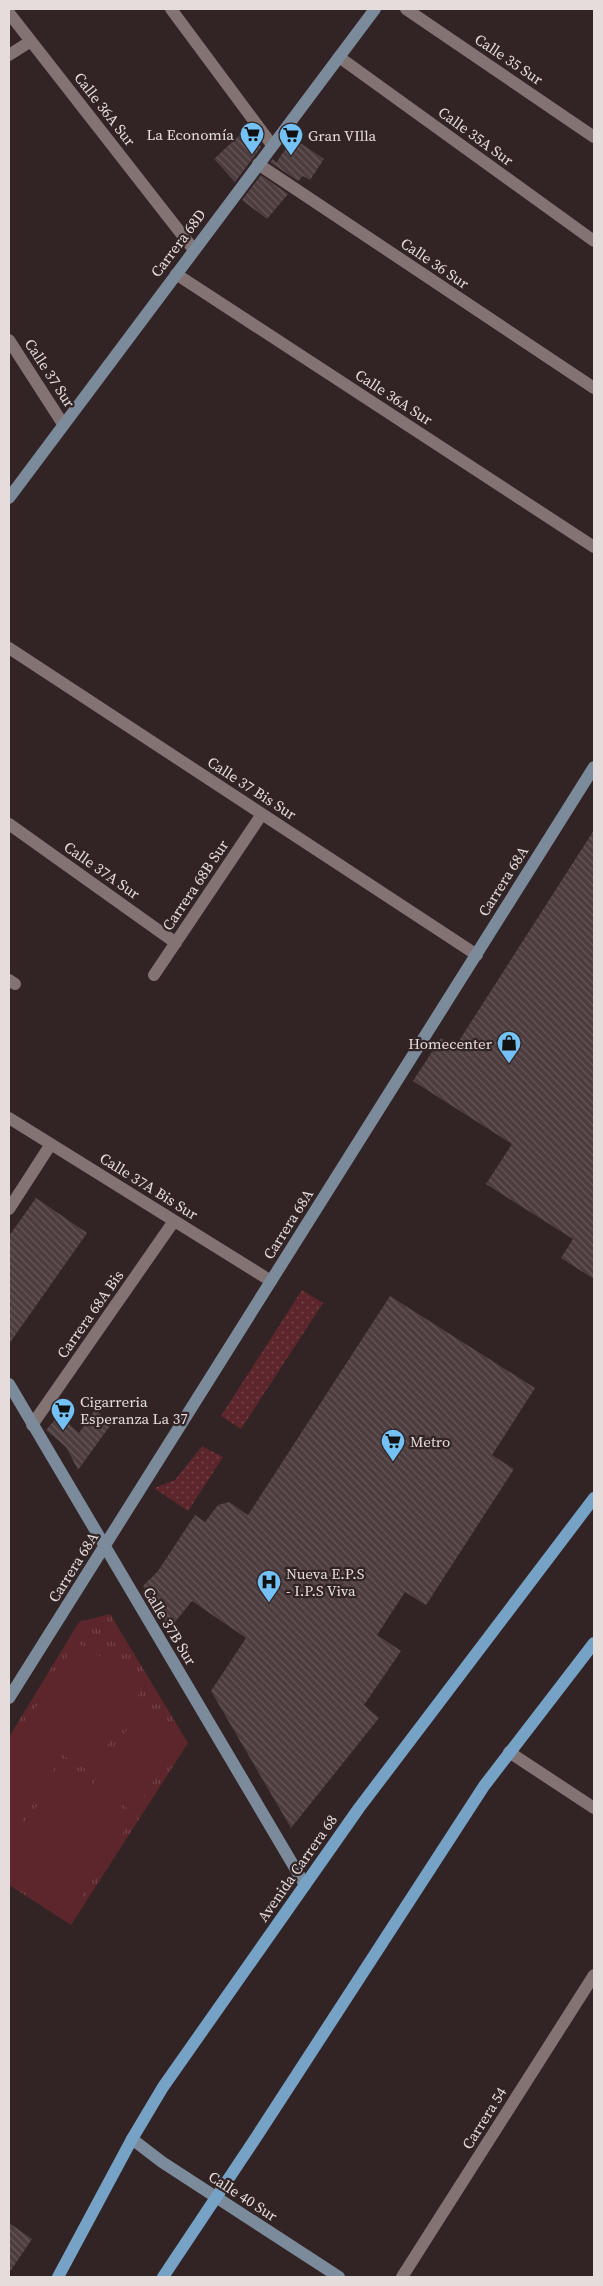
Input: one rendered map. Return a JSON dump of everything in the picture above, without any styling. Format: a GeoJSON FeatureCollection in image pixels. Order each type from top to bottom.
{"type":"FeatureCollection","features":[{"type":"Feature","properties":{"kind":"main road","name":"Avenida Carrera 68"},"geometry":{"type":"LineString","coordinates":[[58,2277],[132,2139],[163,2087],[371,1792],[594,1498]]}},
{"type":"Feature","properties":{"kind":"main road"},"geometry":{"type":"LineString","coordinates":[[163,2277],[453,1832],[509,1752],[594,1643]]}},
{"type":"Feature","properties":{"kind":"street"},"geometry":{"type":"LineString","coordinates":[[170,9],[272,145]]}},
{"type":"Feature","properties":{"kind":"street","name":"Carrera 68D"},"geometry":{"type":"LineString","coordinates":[[9,498],[375,9]]}},
{"type":"Feature","properties":{"kind":"street","name":"Calle 35 Sur"},"geometry":{"type":"LineString","coordinates":[[406,9],[594,137]]}},
{"type":"Feature","properties":{"kind":"street","name":"Calle 36A Sur"},"geometry":{"type":"LineString","coordinates":[[9,13],[194,250]]}},
{"type":"Feature","properties":{"kind":"street"},"geometry":{"type":"LineString","coordinates":[[9,55],[31,41]]}},
{"type":"Feature","properties":{"kind":"street","name":"Calle 35A Sur"},"geometry":{"type":"LineString","coordinates":[[339,57],[594,241]]}},
{"type":"Feature","properties":{"kind":"street","name":"Calle 36 Sur"},"geometry":{"type":"LineString","coordinates":[[258,164],[594,388]]}},
{"type":"Feature","properties":{"kind":"street","name":"Calle 36A Sur"},"geometry":{"type":"LineString","coordinates":[[176,274],[594,547]]}},
{"type":"Feature","properties":{"kind":"street","name":"Calle 37 Sur"},"geometry":{"type":"LineString","coordinates":[[9,340],[64,424]]}},
{"type":"Feature","properties":{"kind":"street","name":"Calle 37 Bis Sur"},"geometry":{"type":"LineString","coordinates":[[9,648],[477,954]]}},
{"type":"Feature","properties":{"kind":"street","name":"Carrera 68A"},"geometry":{"type":"LineString","coordinates":[[9,1698],[594,767]]}},
{"type":"Feature","properties":{"kind":"street","name":"Carrera 68B Sur"},"geometry":{"type":"LineString","coordinates":[[154,975],[262,814]]}},
{"type":"Feature","properties":{"kind":"street","name":"Calle 37A Sur"},"geometry":{"type":"LineString","coordinates":[[9,824],[176,943]]}},
{"type":"Feature","properties":{"kind":"street","name":"Calle 37A Bis Sur"},"geometry":{"type":"LineString","coordinates":[[9,1118],[271,1281]]}},
{"type":"Feature","properties":{"kind":"street"},"geometry":{"type":"LineString","coordinates":[[9,1209],[51,1144]]}},
{"type":"Feature","properties":{"kind":"street","name":"Carrera 68A Bis"},"geometry":{"type":"LineString","coordinates":[[32,1425],[174,1221]]}},
{"type":"Feature","properties":{"kind":"street","name":"Calle 37B Sur"},"geometry":{"type":"LineString","coordinates":[[9,1384],[305,1884]]}},
{"type":"Feature","properties":{"kind":"street"},"geometry":{"type":"LineString","coordinates":[[509,1752],[594,1808]]}},
{"type":"Feature","properties":{"kind":"street","name":"Carrera 54"},"geometry":{"type":"LineString","coordinates":[[402,2277],[594,1975]]}},
{"type":"Feature","properties":{"kind":"street","name":"Calle 40 Sur"},"geometry":{"type":"LineString","coordinates":[[132,2139],[162,2162],[339,2277]]}},
{"type":"Feature","properties":{"kind":"green space"},"geometry":{"type":"Polygon","coordinates":[[[302,1290],[323,1303],[241,1429],[221,1416],[302,1290]]]}},
{"type":"Feature","properties":{"kind":"green space"},"geometry":{"type":"Polygon","coordinates":[[[202,1446],[223,1457],[188,1511],[154,1488],[175,1480],[202,1446]]]}},
{"type":"Feature","properties":{"kind":"green space"},"geometry":{"type":"Polygon","coordinates":[[[110,1614],[188,1743],[71,1925],[9,1885],[9,1737],[79,1622],[110,1614]]]}},
{"type":"Feature","properties":{"kind":"green space"},"geometry":{"type":"Polygon","coordinates":[[[76,1642],[145,1684],[91,1772],[22,1730],[76,1642]]]}},
{"type":"Feature","properties":{"kind":"green space"},"geometry":{"type":"Polygon","coordinates":[[[138,1712],[180,1737],[134,1812],[92,1786],[138,1712]]]}},
{"type":"Feature","properties":{"kind":"green space"},"geometry":{"type":"Polygon","coordinates":[[[17,1736],[59,1761],[13,1835],[9,1832],[9,1749],[17,1736]]]}},
{"type":"Feature","properties":{"kind":"green space"},"geometry":{"type":"Polygon","coordinates":[[[60,1770],[133,1817],[70,1915],[9,1876],[9,1850],[60,1770]]]}},
{"type":"Feature","properties":{"kind":"building"},"geometry":{"type":"Polygon","coordinates":[[[245,130],[261,147],[235,182],[214,159],[245,130]]]}},
{"type":"Feature","properties":{"kind":"building"},"geometry":{"type":"Polygon","coordinates":[[[293,138],[324,159],[310,180],[303,176],[298,181],[270,162],[273,159],[276,163],[293,138]]]}},
{"type":"Feature","properties":{"kind":"building"},"geometry":{"type":"Polygon","coordinates":[[[261,175],[288,194],[267,219],[242,200],[261,175]]]}},
{"type":"Feature","properties":{"kind":"building","name":"Homecenter"},"geometry":{"type":"Polygon","coordinates":[[[594,830],[594,1279],[561,1258],[573,1239],[486,1184],[512,1144],[413,1081],[441,1038],[455,1047],[594,830]]]}},
{"type":"Feature","properties":{"kind":"building"},"geometry":{"type":"Polygon","coordinates":[[[36,1198],[87,1233],[9,1344],[9,1236],[36,1198]]]}},
{"type":"Feature","properties":{"kind":"building","name":"Metro"},"geometry":{"type":"Polygon","coordinates":[[[390,1296],[535,1388],[492,1455],[514,1469],[426,1605],[405,1592],[377,1635],[401,1651],[364,1705],[379,1718],[291,1828],[211,1691],[246,1638],[192,1601],[170,1628],[143,1586],[158,1571],[195,1515],[205,1522],[218,1505],[229,1502],[248,1515],[390,1296]]]}},
{"type":"Feature","properties":{"kind":"building"},"geometry":{"type":"Polygon","coordinates":[[[95,1410],[112,1423],[78,1470],[66,1447],[46,1430],[59,1415],[79,1433],[95,1410]]]}},
{"type":"Feature","properties":{"kind":"building"},"geometry":{"type":"Polygon","coordinates":[[[9,2223],[32,2239],[9,2273],[9,2223]]]}},
{"type":"Feature","properties":{"kind":"place","name":"La Economía"},"geometry":{"type":"Point","coordinates":[252,155]}},
{"type":"Feature","properties":{"kind":"place","name":"Gran VIlla"},"geometry":{"type":"Point","coordinates":[291,156]}},
{"type":"Feature","properties":{"kind":"place","name":"Homecenter"},"geometry":{"type":"Point","coordinates":[509,1064]}},
{"type":"Feature","properties":{"kind":"place","name":"Cigarreria Esperanza La 37"},"geometry":{"type":"Point","coordinates":[63,1431]}},
{"type":"Feature","properties":{"kind":"place","name":"Metro"},"geometry":{"type":"Point","coordinates":[393,1462]}},
{"type":"Feature","properties":{"kind":"place","name":"Nueva E.P.S - I.P.S Viva"},"geometry":{"type":"Point","coordinates":[269,1603]}}]}
